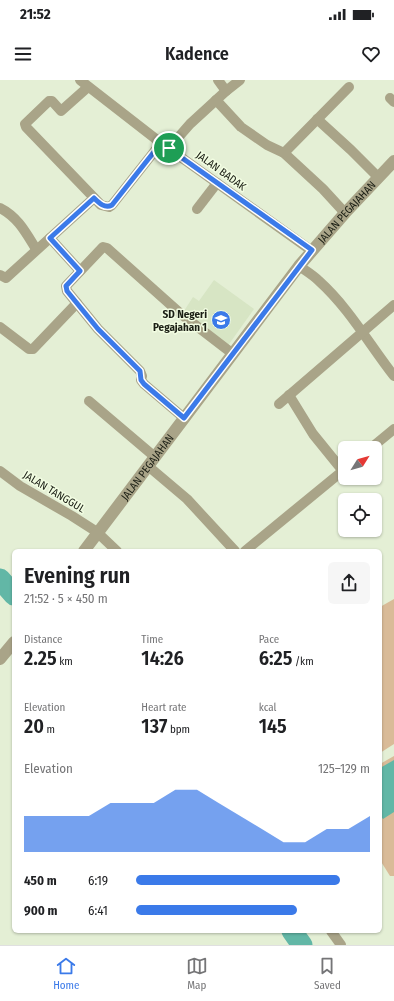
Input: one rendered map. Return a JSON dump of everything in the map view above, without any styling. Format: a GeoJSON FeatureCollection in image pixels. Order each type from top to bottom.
{"type":"FeatureCollection","features":[{"type":"Feature","properties":{"kind":"street"},"geometry":{"type":"LineString","coordinates":[[218,80],[226,91]]}},
{"type":"Feature","properties":{"kind":"street"},"geometry":{"type":"LineString","coordinates":[[85,82],[61,110],[52,101],[49,101],[25,124],[26,127],[94,198],[101,205],[106,206],[112,205],[165,146],[240,80]]}},
{"type":"Feature","properties":{"kind":"street","name":"JALAN BADAK"},"geometry":{"type":"LineString","coordinates":[[85,82],[165,146],[312,250]]}},
{"type":"Feature","properties":{"kind":"street"},"geometry":{"type":"LineString","coordinates":[[284,153],[349,87]]}},
{"type":"Feature","properties":{"kind":"street"},"geometry":{"type":"LineString","coordinates":[[216,100],[241,127],[267,145],[284,153],[323,189],[346,213]]}},
{"type":"Feature","properties":{"kind":"street"},"geometry":{"type":"LineString","coordinates":[[317,119],[378,177]]}},
{"type":"Feature","properties":{"kind":"street","name":"JALAN PEGAJAHAN"},"geometry":{"type":"LineString","coordinates":[[85,549],[299,266],[394,161]]}},
{"type":"Feature","properties":{"kind":"street"},"geometry":{"type":"LineString","coordinates":[[198,209],[217,183]]}},
{"type":"Feature","properties":{"kind":"street"},"geometry":{"type":"LineString","coordinates":[[0,275],[6,278],[36,249],[94,198]]}},
{"type":"Feature","properties":{"kind":"street"},"geometry":{"type":"LineString","coordinates":[[0,208],[10,213],[18,221],[36,249]]}},
{"type":"Feature","properties":{"kind":"street"},"geometry":{"type":"LineString","coordinates":[[50,238],[80,271]]}},
{"type":"Feature","properties":{"kind":"street"},"geometry":{"type":"LineString","coordinates":[[184,418],[144,384],[141,380],[140,371],[98,329],[66,288],[103,247],[107,248],[181,314],[233,354]]}},
{"type":"Feature","properties":{"kind":"street"},"geometry":{"type":"LineString","coordinates":[[299,266],[318,281],[334,297],[363,332],[394,376]]}},
{"type":"Feature","properties":{"kind":"street"},"geometry":{"type":"LineString","coordinates":[[0,326],[29,349],[33,349],[77,304]]}},
{"type":"Feature","properties":{"kind":"street"},"geometry":{"type":"LineString","coordinates":[[279,404],[394,305]]}},
{"type":"Feature","properties":{"kind":"street"},"geometry":{"type":"LineString","coordinates":[[289,395],[313,434],[338,463]]}},
{"type":"Feature","properties":{"kind":"street"},"geometry":{"type":"LineString","coordinates":[[89,402],[152,462],[233,549]]}},
{"type":"Feature","properties":{"kind":"street"},"geometry":{"type":"LineString","coordinates":[[379,441],[394,429]]}},
{"type":"Feature","properties":{"kind":"street","name":"JALAN TANGGUL"},"geometry":{"type":"LineString","coordinates":[[0,471],[20,486],[97,532],[115,549]]}},
{"type":"Feature","properties":{"kind":"street"},"geometry":{"type":"LineString","coordinates":[[247,549],[338,475]]}},
{"type":"Feature","properties":{"kind":"street"},"geometry":{"type":"LineString","coordinates":[[332,933],[341,945]]}},
{"type":"Feature","properties":{"kind":"shaded area","name":"SD Negeri Pegajahan 1"},"geometry":{"type":"Polygon","coordinates":[[[214,280],[254,309],[227,347],[208,328],[184,311],[193,297],[199,301],[214,280]]]}},
{"type":"Feature","properties":{"kind":"shaded area"},"geometry":{"type":"Polygon","coordinates":[[[394,599],[394,744],[382,752],[382,606],[394,599]]]}},
{"type":"Feature","properties":{"kind":"shaded area"},"geometry":{"type":"Polygon","coordinates":[[[394,756],[394,876],[390,876],[382,863],[382,763],[394,756]]]}},
{"type":"Feature","properties":{"kind":"water"},"geometry":{"type":"Polygon","coordinates":[[[394,760],[394,812],[383,819],[382,818],[382,767],[394,760]]]}},
{"type":"Feature","properties":{"kind":"waterway"},"geometry":{"type":"LineString","coordinates":[[0,579],[12,593]]}},
{"type":"Feature","properties":{"kind":"waterway"},"geometry":{"type":"LineString","coordinates":[[293,933],[302,945]]}},
{"type":"Feature","properties":{"kind":"place","name":"SD Negeri Pegajahan 1"},"geometry":{"type":"Point","coordinates":[221,320]}},
{"type":"Feature","properties":{"kind":"route"},"geometry":{"type":"LineString","coordinates":[[161,143],[169,148],[312,250],[184,418],[142,382],[142,374],[140,371],[98,329],[67,291],[66,286],[80,271],[50,238],[94,198],[101,205],[108,207],[112,205],[161,143]]}}]}
